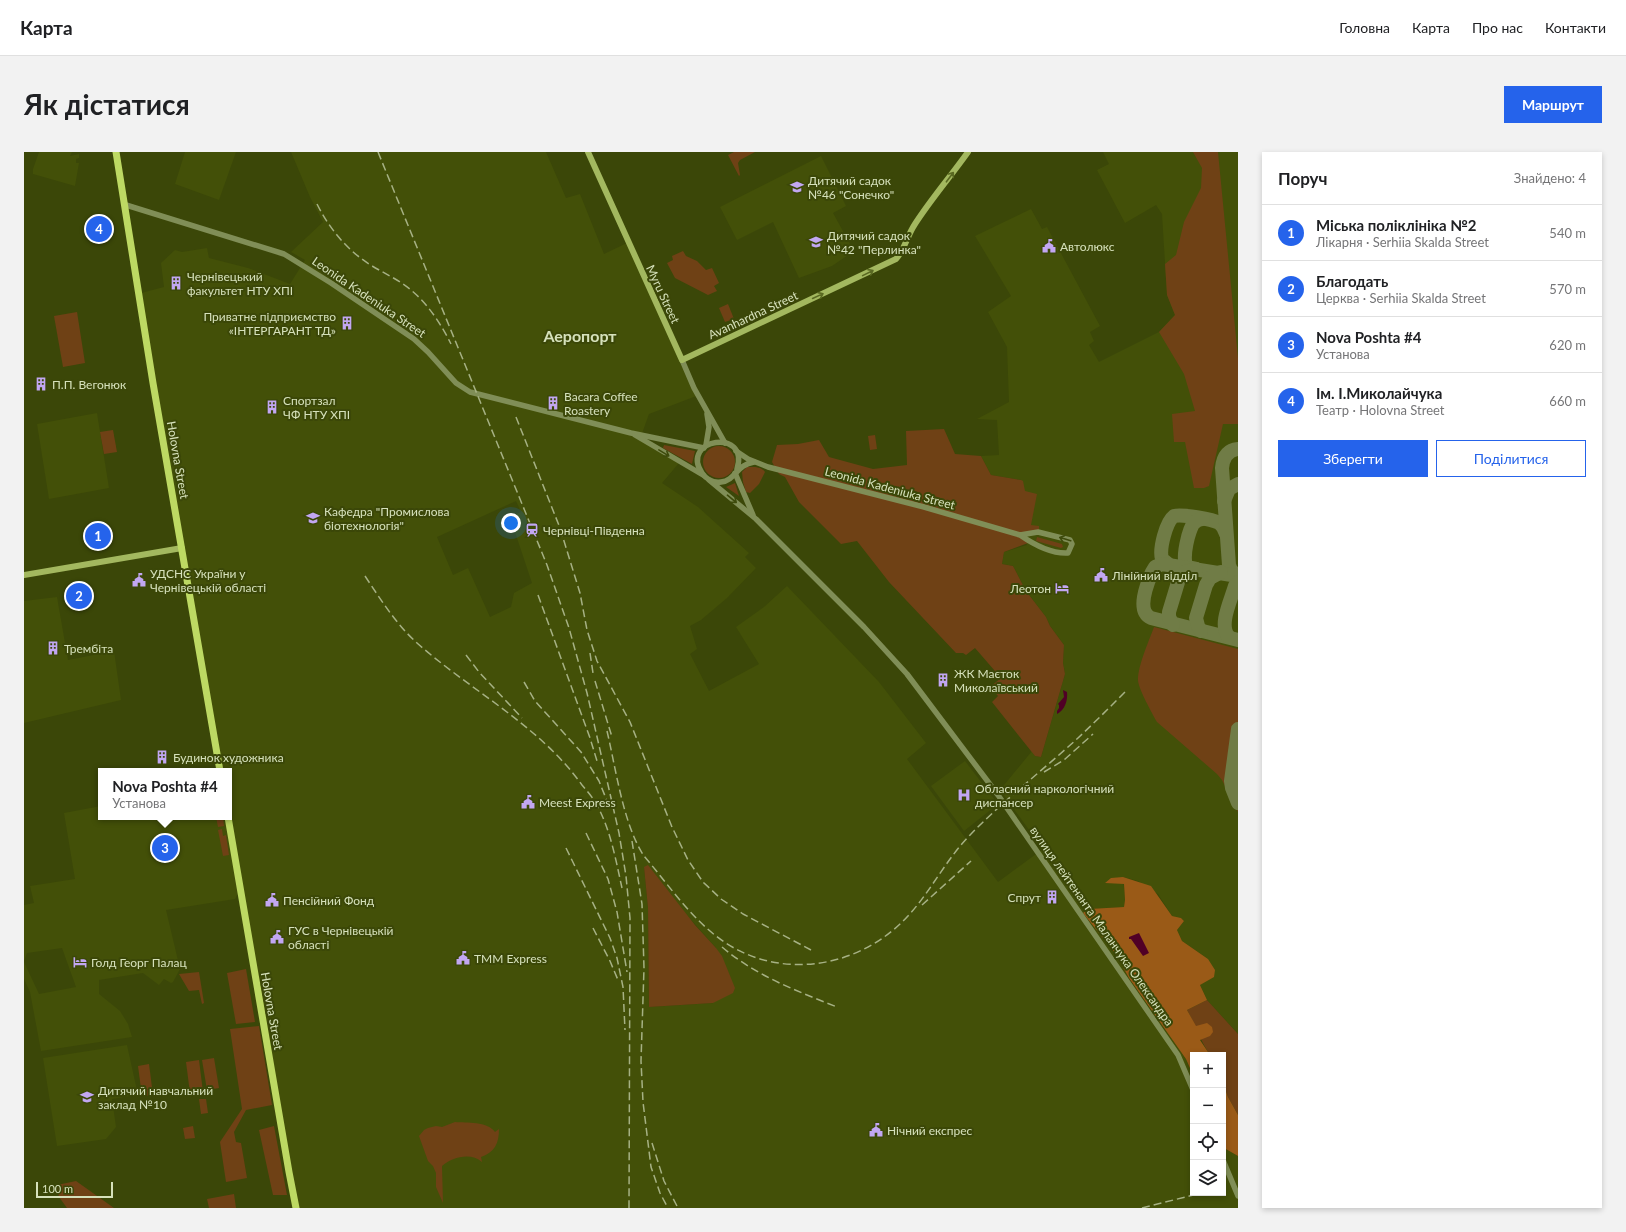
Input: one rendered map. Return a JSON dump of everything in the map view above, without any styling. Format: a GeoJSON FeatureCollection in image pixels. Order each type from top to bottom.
{"type":"FeatureCollection","features":[{"type":"Feature","properties":{"kind":"main road","name":"Holovna Street"},"geometry":{"type":"LineString","coordinates":[[116,152],[126,206],[153,383],[219,768]]}},
{"type":"Feature","properties":{"kind":"main road","name":"Myru Street"},"geometry":{"type":"LineString","coordinates":[[588,152],[682,360]]}},
{"type":"Feature","properties":{"kind":"main road","name":"Avanhardna Street"},"geometry":{"type":"LineString","coordinates":[[682,360],[896,259],[903,251],[906,240],[916,222],[968,152]]}},
{"type":"Feature","properties":{"kind":"main road"},"geometry":{"type":"LineString","coordinates":[[24,575],[182,548]]}},
{"type":"Feature","properties":{"kind":"main road","name":"Holovna Street"},"geometry":{"type":"LineString","coordinates":[[229,820],[296,1208]]}},
{"type":"Feature","properties":{"kind":"street","name":"Leonida Kadeniuka Street"},"geometry":{"type":"LineString","coordinates":[[126,206],[284,254],[331,282],[414,340],[428,352],[456,383],[470,392],[631,433],[705,447]]}},
{"type":"Feature","properties":{"kind":"street","name":"Myru Street"},"geometry":{"type":"LineString","coordinates":[[682,360],[706,410],[725,442]]}},
{"type":"Feature","properties":{"kind":"street"},"geometry":{"type":"LineString","coordinates":[[703,475],[698,462],[699,455],[705,447],[710,426],[706,410]]}},
{"type":"Feature","properties":{"kind":"street"},"geometry":{"type":"LineString","coordinates":[[631,433],[709,480],[721,482],[729,479],[743,465],[754,462]]}},
{"type":"Feature","properties":{"kind":"street"},"geometry":{"type":"LineString","coordinates":[[705,447],[715,442],[725,442],[736,451],[739,462],[736,471],[743,495],[756,519]]}},
{"type":"Feature","properties":{"kind":"street","name":"Leonida Kadeniuka Street"},"geometry":{"type":"LineString","coordinates":[[736,451],[754,462],[830,484],[924,507],[1020,535]]}},
{"type":"Feature","properties":{"kind":"street","name":"вулиця лейтенанта Маланчука Олександра"},"geometry":{"type":"LineString","coordinates":[[709,480],[756,519],[864,627],[908,674],[998,795],[1178,1055],[1192,1088]]}},
{"type":"Feature","properties":{"kind":"street"},"geometry":{"type":"LineString","coordinates":[[1038,532],[1070,540],[1072,544],[1070,552],[1066,554],[1033,544],[1020,535],[1038,532]]}},
{"type":"Feature","properties":{"kind":"street"},"geometry":{"type":"LineString","coordinates":[[1226,1167],[1238,1196]]}},
{"type":"Feature","properties":{"kind":"shaded area"},"geometry":{"type":"Polygon","coordinates":[[[39,152],[72,152],[70,156],[79,154],[79,158],[76,159],[76,163],[79,163],[75,186],[33,174],[33,169],[39,152]]]}},
{"type":"Feature","properties":{"kind":"shaded area"},"geometry":{"type":"Polygon","coordinates":[[[185,152],[236,152],[219,200],[175,184],[185,152]]]}},
{"type":"Feature","properties":{"kind":"shaded area"},"geometry":{"type":"Polygon","coordinates":[[[291,152],[546,152],[566,198],[580,194],[604,254],[629,242],[699,395],[649,414],[640,439],[679,463],[662,483],[698,507],[749,553],[745,557],[756,568],[727,598],[701,620],[690,626],[697,649],[690,654],[709,691],[759,664],[736,627],[764,607],[787,586],[879,682],[926,743],[907,759],[998,882],[1043,849],[1000,790],[1032,751],[1035,756],[1041,757],[1065,674],[1063,663],[1064,645],[1050,626],[1046,617],[1026,591],[1013,566],[1002,564],[1004,552],[1027,545],[1018,522],[1021,480],[991,475],[981,456],[999,455],[997,420],[977,419],[1009,402],[1007,347],[988,312],[1011,296],[975,236],[1031,209],[1042,229],[1047,227],[1100,326],[1090,332],[1094,341],[1089,345],[1099,362],[1159,332],[1175,315],[1167,295],[1162,214],[1156,205],[1125,223],[1097,170],[1109,164],[1103,152],[1238,152],[1238,1034],[1207,1000],[1200,985],[1208,959],[1182,941],[1177,930],[1184,921],[1181,918],[1172,916],[1158,894],[1138,881],[1123,877],[1125,900],[1124,907],[1089,909],[1084,913],[1115,953],[1129,978],[1186,1059],[1190,1068],[1190,1196],[1226,1196],[1226,1149],[1238,1156],[1238,1208],[297,1208],[230,820],[232,820],[232,768],[220,768],[141,293],[164,287],[161,263],[175,250],[182,252],[207,248],[209,258],[248,268],[290,284],[305,260],[291,252],[323,222],[310,197],[291,152]],[[516,501],[437,537],[453,575],[468,568],[490,617],[511,607],[514,593],[532,583],[510,517],[521,512],[516,501]],[[644,867],[648,908],[649,1007],[713,1003],[716,948],[644,867]]]}},
{"type":"Feature","properties":{"kind":"shaded area"},"geometry":{"type":"Polygon","coordinates":[[[734,152],[755,152],[740,160],[738,163],[739,176],[728,155],[734,152]]]}},
{"type":"Feature","properties":{"kind":"shaded area"},"geometry":{"type":"Polygon","coordinates":[[[1193,152],[1218,152],[1238,358],[1238,424],[1223,424],[1209,486],[1204,488],[1194,488],[1185,442],[1174,442],[1172,414],[1195,411],[1184,374],[1159,332],[1175,315],[1167,295],[1165,264],[1176,255],[1184,222],[1201,188],[1202,168],[1193,152]]]}},
{"type":"Feature","properties":{"kind":"shaded area","name":"Дитячий садок №46 \"Сонечко\""},"geometry":{"type":"Polygon","coordinates":[[[821,156],[846,206],[833,213],[854,251],[832,266],[799,278],[773,222],[737,240],[720,207],[821,156]]]}},
{"type":"Feature","properties":{"kind":"shaded area"},"geometry":{"type":"Polygon","coordinates":[[[683,251],[686,256],[697,261],[706,270],[712,268],[719,283],[714,286],[717,291],[708,295],[675,278],[667,263],[673,260],[672,256],[683,251]]]}},
{"type":"Feature","properties":{"kind":"shaded area"},"geometry":{"type":"Polygon","coordinates":[[[728,304],[734,319],[725,322],[719,308],[728,304]]]}},
{"type":"Feature","properties":{"kind":"shaded area"},"geometry":{"type":"Polygon","coordinates":[[[77,312],[85,363],[63,367],[54,316],[77,312]]]}},
{"type":"Feature","properties":{"kind":"shaded area"},"geometry":{"type":"Polygon","coordinates":[[[97,413],[109,488],[49,499],[37,424],[97,413]]]}},
{"type":"Feature","properties":{"kind":"shaded area"},"geometry":{"type":"Polygon","coordinates":[[[944,429],[955,454],[981,456],[991,475],[1021,480],[1023,481],[1025,491],[1037,494],[1031,525],[1039,526],[1039,530],[1021,534],[1028,543],[1004,552],[1002,564],[1013,566],[1026,591],[1046,617],[1050,626],[1064,645],[1063,663],[1065,674],[1041,757],[1035,756],[992,702],[998,696],[990,687],[1001,678],[975,648],[966,655],[963,653],[956,653],[889,582],[857,541],[841,544],[799,502],[785,477],[779,474],[772,462],[777,445],[798,444],[819,440],[829,457],[873,469],[907,465],[906,431],[944,429]]]}},
{"type":"Feature","properties":{"kind":"shaded area"},"geometry":{"type":"Polygon","coordinates":[[[113,430],[117,452],[104,454],[100,432],[113,430]]]}},
{"type":"Feature","properties":{"kind":"shaded area"},"geometry":{"type":"Polygon","coordinates":[[[875,435],[877,449],[870,450],[868,436],[875,435]]]}},
{"type":"Feature","properties":{"kind":"shaded area"},"geometry":{"type":"Polygon","coordinates":[[[664,445],[695,451],[692,464],[663,448],[664,445]]]}},
{"type":"Feature","properties":{"kind":"shaded area"},"geometry":{"type":"Polygon","coordinates":[[[722,446],[728,448],[733,453],[735,462],[733,471],[728,476],[716,478],[710,476],[705,471],[703,459],[705,453],[710,448],[722,446]]]}},
{"type":"Feature","properties":{"kind":"shaded area"},"geometry":{"type":"Polygon","coordinates":[[[747,467],[759,468],[765,472],[759,484],[750,493],[746,492],[743,482],[742,472],[747,467]]]}},
{"type":"Feature","properties":{"kind":"shaded area"},"geometry":{"type":"Polygon","coordinates":[[[735,483],[739,496],[726,487],[735,483]]]}},
{"type":"Feature","properties":{"kind":"shaded area"},"geometry":{"type":"Polygon","coordinates":[[[1037,537],[1062,544],[1063,547],[1061,548],[1036,541],[1037,537]]]}},
{"type":"Feature","properties":{"kind":"shaded area"},"geometry":{"type":"Polygon","coordinates":[[[57,597],[68,660],[114,651],[121,700],[24,723],[24,601],[57,597]]]}},
{"type":"Feature","properties":{"kind":"shaded area"},"geometry":{"type":"Polygon","coordinates":[[[1154,627],[1238,649],[1238,812],[1222,780],[1157,722],[1143,695],[1138,680],[1138,674],[1154,627]]]}},
{"type":"Feature","properties":{"kind":"shaded area"},"geometry":{"type":"Polygon","coordinates":[[[1063,690],[1067,692],[1067,698],[1064,707],[1057,714],[1059,708],[1058,704],[1064,697],[1063,690]]]}},
{"type":"Feature","properties":{"kind":"shaded area","name":"Обласний наркологічний диспансер"},"geometry":{"type":"Polygon","coordinates":[[[965,761],[998,804],[964,831],[931,786],[965,761]]]}},
{"type":"Feature","properties":{"kind":"shaded area"},"geometry":{"type":"Polygon","coordinates":[[[98,807],[98,820],[227,820],[239,892],[235,899],[166,910],[180,969],[173,982],[171,983],[164,979],[159,985],[143,973],[99,980],[99,994],[120,1011],[128,1024],[132,1037],[41,1051],[30,992],[24,979],[24,962],[39,994],[76,987],[62,948],[27,953],[24,961],[24,905],[34,903],[30,886],[75,879],[64,813],[98,807]]]}},
{"type":"Feature","properties":{"kind":"shaded area"},"geometry":{"type":"Polygon","coordinates":[[[217,820],[223,820],[224,826],[218,827],[217,820]]]}},
{"type":"Feature","properties":{"kind":"shaded area"},"geometry":{"type":"Polygon","coordinates":[[[222,829],[223,836],[226,835],[229,855],[223,856],[218,830],[222,829]]]}},
{"type":"Feature","properties":{"kind":"shaded area"},"geometry":{"type":"Polygon","coordinates":[[[648,865],[695,925],[722,956],[735,988],[733,993],[713,1003],[649,1007],[648,908],[644,867],[648,865]]]}},
{"type":"Feature","properties":{"kind":"shaded area"},"geometry":{"type":"Polygon","coordinates":[[[1123,877],[1151,886],[1172,916],[1181,918],[1184,921],[1177,930],[1182,941],[1208,959],[1215,970],[1214,977],[1200,985],[1207,1000],[1187,1010],[1196,1026],[1207,1023],[1212,1027],[1213,1032],[1210,1036],[1200,1040],[1208,1052],[1190,1052],[1190,1068],[1186,1059],[1129,978],[1115,953],[1083,913],[1089,909],[1124,907],[1124,884],[1105,883],[1111,878],[1123,877]]]}},
{"type":"Feature","properties":{"kind":"shaded area"},"geometry":{"type":"Polygon","coordinates":[[[1139,933],[1149,953],[1143,956],[1131,939],[1129,939],[1129,937],[1139,933]]]}},
{"type":"Feature","properties":{"kind":"shaded area"},"geometry":{"type":"Polygon","coordinates":[[[246,969],[255,1022],[236,1024],[227,973],[246,969]]]}},
{"type":"Feature","properties":{"kind":"shaded area"},"geometry":{"type":"Polygon","coordinates":[[[199,972],[204,1003],[202,1004],[199,990],[189,991],[179,974],[199,972]]]}},
{"type":"Feature","properties":{"kind":"shaded area"},"geometry":{"type":"Polygon","coordinates":[[[1207,1000],[1238,1034],[1238,1115],[1226,1091],[1226,1052],[1208,1052],[1187,1010],[1207,1000]]]}},
{"type":"Feature","properties":{"kind":"shaded area"},"geometry":{"type":"Polygon","coordinates":[[[259,1026],[272,1105],[246,1110],[234,1132],[236,1142],[241,1143],[247,1178],[226,1182],[220,1142],[242,1109],[230,1029],[259,1026]]]}},
{"type":"Feature","properties":{"kind":"shaded area","name":"Дитячий навчальний заклад №10"},"geometry":{"type":"Polygon","coordinates":[[[127,1045],[138,1095],[112,1099],[116,1127],[106,1139],[57,1146],[43,1058],[127,1045]]]}},
{"type":"Feature","properties":{"kind":"shaded area"},"geometry":{"type":"Polygon","coordinates":[[[214,1058],[219,1088],[207,1090],[202,1060],[214,1058]]]}},
{"type":"Feature","properties":{"kind":"shaded area"},"geometry":{"type":"Polygon","coordinates":[[[199,1060],[203,1092],[190,1093],[186,1062],[199,1060]]]}},
{"type":"Feature","properties":{"kind":"shaded area"},"geometry":{"type":"Polygon","coordinates":[[[149,1064],[153,1095],[142,1096],[138,1066],[149,1064]]]}},
{"type":"Feature","properties":{"kind":"shaded area"},"geometry":{"type":"Polygon","coordinates":[[[1226,1091],[1238,1115],[1238,1156],[1226,1149],[1226,1091]]]}},
{"type":"Feature","properties":{"kind":"shaded area"},"geometry":{"type":"Polygon","coordinates":[[[199,1099],[206,1099],[208,1113],[201,1114],[199,1099]]]}},
{"type":"Feature","properties":{"kind":"shaded area"},"geometry":{"type":"Polygon","coordinates":[[[455,1122],[482,1124],[491,1128],[495,1132],[499,1129],[498,1139],[493,1150],[481,1157],[482,1162],[473,1157],[467,1156],[451,1160],[442,1166],[443,1203],[436,1187],[436,1173],[433,1166],[428,1161],[419,1136],[428,1128],[436,1126],[442,1127],[455,1122]]]}},
{"type":"Feature","properties":{"kind":"shaded area"},"geometry":{"type":"Polygon","coordinates":[[[193,1126],[195,1138],[185,1139],[183,1128],[193,1126]]]}},
{"type":"Feature","properties":{"kind":"shaded area"},"geometry":{"type":"Polygon","coordinates":[[[274,1126],[287,1195],[273,1195],[259,1130],[274,1126]]]}},
{"type":"Feature","properties":{"kind":"shaded area"},"geometry":{"type":"Polygon","coordinates":[[[76,1181],[114,1208],[67,1208],[59,1197],[57,1185],[76,1181]]]}},
{"type":"Feature","properties":{"kind":"shaded area"},"geometry":{"type":"Polygon","coordinates":[[[234,1194],[236,1208],[209,1208],[207,1199],[234,1194]]]}},
{"type":"Feature","properties":{"kind":"taxiway"},"geometry":{"type":"LineString","coordinates":[[1237,576],[1231,570],[1229,565],[1222,468],[1226,455],[1231,451],[1238,449]]}},
{"type":"Feature","properties":{"kind":"taxiway"},"geometry":{"type":"LineString","coordinates":[[1224,501],[1229,489],[1238,484]]}},
{"type":"Feature","properties":{"kind":"taxiway"},"geometry":{"type":"LineString","coordinates":[[1168,564],[1162,559],[1161,549],[1168,524],[1174,516],[1190,516],[1215,521],[1222,525],[1226,534]]}},
{"type":"Feature","properties":{"kind":"taxiway"},"geometry":{"type":"LineString","coordinates":[[1196,569],[1190,568],[1185,563],[1185,551],[1192,526],[1197,520],[1203,519]]}},
{"type":"Feature","properties":{"kind":"taxiway"},"geometry":{"type":"LineString","coordinates":[[1238,576],[1162,564],[1155,567],[1152,572],[1143,604],[1144,610],[1151,618],[1238,640]]}},
{"type":"Feature","properties":{"kind":"taxiway"},"geometry":{"type":"LineString","coordinates":[[1173,625],[1169,617],[1169,612],[1179,579],[1185,572],[1196,569]]}},
{"type":"Feature","properties":{"kind":"taxiway"},"geometry":{"type":"LineString","coordinates":[[1201,631],[1196,618],[1206,585],[1210,578],[1221,572]]}},
{"type":"Feature","properties":{"kind":"taxiway"},"geometry":{"type":"LineString","coordinates":[[1229,637],[1225,626],[1226,613],[1235,586],[1238,582]]}},
{"type":"Feature","properties":{"kind":"taxiway"},"geometry":{"type":"LineString","coordinates":[[1238,729],[1231,781],[1238,803]]}},
{"type":"Feature","properties":{"kind":"railway"},"geometry":{"type":"LineString","coordinates":[[378,152],[547,565],[569,628],[587,693],[619,833],[626,876],[630,918],[629,1208]]}},
{"type":"Feature","properties":{"kind":"railway"},"geometry":{"type":"LineString","coordinates":[[317,204],[333,230],[353,252],[369,264],[406,286],[423,302],[443,329],[451,344]]}},
{"type":"Feature","properties":{"kind":"railway"},"geometry":{"type":"LineString","coordinates":[[516,417],[560,528],[580,593],[587,630],[597,661],[630,722],[672,827],[688,860],[703,882],[721,899],[743,914],[811,950]]}},
{"type":"Feature","properties":{"kind":"railway"},"geometry":{"type":"LineString","coordinates":[[365,576],[383,603],[409,636],[525,726],[546,744],[565,764],[593,798],[603,817],[613,847],[622,888]]}},
{"type":"Feature","properties":{"kind":"railway"},"geometry":{"type":"LineString","coordinates":[[538,595],[597,761]]}},
{"type":"Feature","properties":{"kind":"railway"},"geometry":{"type":"LineString","coordinates":[[590,653],[593,673]]}},
{"type":"Feature","properties":{"kind":"railway"},"geometry":{"type":"LineString","coordinates":[[466,655],[479,672],[522,718]]}},
{"type":"Feature","properties":{"kind":"railway"},"geometry":{"type":"LineString","coordinates":[[595,681],[612,737]]}},
{"type":"Feature","properties":{"kind":"railway"},"geometry":{"type":"LineString","coordinates":[[524,682],[535,701],[581,752],[599,781],[607,801]]}},
{"type":"Feature","properties":{"kind":"railway"},"geometry":{"type":"LineString","coordinates":[[607,731],[625,812],[637,843],[644,856],[678,898],[696,918],[716,936],[738,950],[761,959],[786,964],[810,964],[835,960],[858,952],[880,940],[900,924],[919,903],[952,856],[971,834],[1010,797],[1078,738],[1126,691]]}},
{"type":"Feature","properties":{"kind":"railway"},"geometry":{"type":"LineString","coordinates":[[1044,772],[1064,760],[1093,734]]}},
{"type":"Feature","properties":{"kind":"railway"},"geometry":{"type":"LineString","coordinates":[[586,833],[608,879],[617,912],[627,972]]}},
{"type":"Feature","properties":{"kind":"railway"},"geometry":{"type":"LineString","coordinates":[[632,841],[642,904],[644,968],[641,1061],[643,1102],[651,1167],[660,1193],[668,1208]]}},
{"type":"Feature","properties":{"kind":"railway"},"geometry":{"type":"LineString","coordinates":[[566,848],[610,938],[617,958],[623,987],[625,1030]]}},
{"type":"Feature","properties":{"kind":"railway"},"geometry":{"type":"LineString","coordinates":[[922,905],[971,861]]}},
{"type":"Feature","properties":{"kind":"railway"},"geometry":{"type":"LineString","coordinates":[[593,928],[618,980]]}},
{"type":"Feature","properties":{"kind":"railway"},"geometry":{"type":"LineString","coordinates":[[722,947],[763,975],[792,989],[837,1007]]}},
{"type":"Feature","properties":{"kind":"railway"},"geometry":{"type":"LineString","coordinates":[[652,1143],[664,1181],[678,1208]]}},
{"type":"Feature","properties":{"kind":"railway"},"geometry":{"type":"LineString","coordinates":[[1142,1208],[1190,1196]]}},
{"type":"Feature","properties":{"kind":"place","name":"Дитячий садок №46 \"Сонечко\""},"geometry":{"type":"Point","coordinates":[797,187]}},
{"type":"Feature","properties":{"kind":"place","name":"Ім. І.Миколайчука"},"geometry":{"type":"Point","coordinates":[99,229]}},
{"type":"Feature","properties":{"kind":"place","name":"Дитячий садок №42 \"Перлинка\""},"geometry":{"type":"Point","coordinates":[816,242]}},
{"type":"Feature","properties":{"kind":"place","name":"Автолюкс"},"geometry":{"type":"Point","coordinates":[1049,246]}},
{"type":"Feature","properties":{"kind":"place","name":"Чернівецький факультет НТУ ХПІ"},"geometry":{"type":"Point","coordinates":[176,283]}},
{"type":"Feature","properties":{"kind":"place","name":"Приватне підприємство «ІНТЕРГАРАНТ ТД»"},"geometry":{"type":"Point","coordinates":[347,323]}},
{"type":"Feature","properties":{"kind":"place","name":"П.П. Вегонюк"},"geometry":{"type":"Point","coordinates":[41,384]}},
{"type":"Feature","properties":{"kind":"place","name":"Bacara Coffee Roastery"},"geometry":{"type":"Point","coordinates":[553,403]}},
{"type":"Feature","properties":{"kind":"place","name":"Спортзал ЧФ НТУ ХПІ"},"geometry":{"type":"Point","coordinates":[272,407]}},
{"type":"Feature","properties":{"kind":"place","name":"Кафедра \"Промислова біотехнологія\""},"geometry":{"type":"Point","coordinates":[313,518]}},
{"type":"Feature","properties":{"kind":"place","name":"Чернівці-Південна"},"geometry":{"type":"Point","coordinates":[532,530]}},
{"type":"Feature","properties":{"kind":"place","name":"Міська поліклініка №2"},"geometry":{"type":"Point","coordinates":[98,536]}},
{"type":"Feature","properties":{"kind":"place","name":"Лінійний відділ"},"geometry":{"type":"Point","coordinates":[1101,575]}},
{"type":"Feature","properties":{"kind":"place","name":"УДСНС України у Чернівецькій області"},"geometry":{"type":"Point","coordinates":[139,580]}},
{"type":"Feature","properties":{"kind":"place","name":"Леотон"},"geometry":{"type":"Point","coordinates":[1062,588]}},
{"type":"Feature","properties":{"kind":"place","name":"Благодать"},"geometry":{"type":"Point","coordinates":[79,596]}},
{"type":"Feature","properties":{"kind":"place","name":"Трембіта"},"geometry":{"type":"Point","coordinates":[53,648]}},
{"type":"Feature","properties":{"kind":"place","name":"ЖК Маєток Миколаївський"},"geometry":{"type":"Point","coordinates":[943,680]}},
{"type":"Feature","properties":{"kind":"place","name":"Будинок художника"},"geometry":{"type":"Point","coordinates":[162,757]}},
{"type":"Feature","properties":{"kind":"place","name":"Обласний наркологічний диспансер"},"geometry":{"type":"Point","coordinates":[964,795]}},
{"type":"Feature","properties":{"kind":"place","name":"Meest Express"},"geometry":{"type":"Point","coordinates":[528,802]}},
{"type":"Feature","properties":{"kind":"place","name":"Nova Poshta #4"},"geometry":{"type":"Point","coordinates":[165,848]}},
{"type":"Feature","properties":{"kind":"place","name":"Спрут"},"geometry":{"type":"Point","coordinates":[1052,897]}},
{"type":"Feature","properties":{"kind":"place","name":"Пенсійний Фонд"},"geometry":{"type":"Point","coordinates":[272,900]}},
{"type":"Feature","properties":{"kind":"place","name":"ГУС в Чернівецькій області"},"geometry":{"type":"Point","coordinates":[277,937]}},
{"type":"Feature","properties":{"kind":"place","name":"TMM Express"},"geometry":{"type":"Point","coordinates":[463,958]}},
{"type":"Feature","properties":{"kind":"place","name":"Голд Георг Палац"},"geometry":{"type":"Point","coordinates":[80,962]}},
{"type":"Feature","properties":{"kind":"place","name":"Дитячий навчальний заклад №10"},"geometry":{"type":"Point","coordinates":[87,1097]}},
{"type":"Feature","properties":{"kind":"place","name":"Нічний експрес"},"geometry":{"type":"Point","coordinates":[876,1130]}},
{"type":"Feature","properties":{"kind":"district","name":"Аеропорт"},"geometry":{"type":"Point","coordinates":[580,335]}}]}
